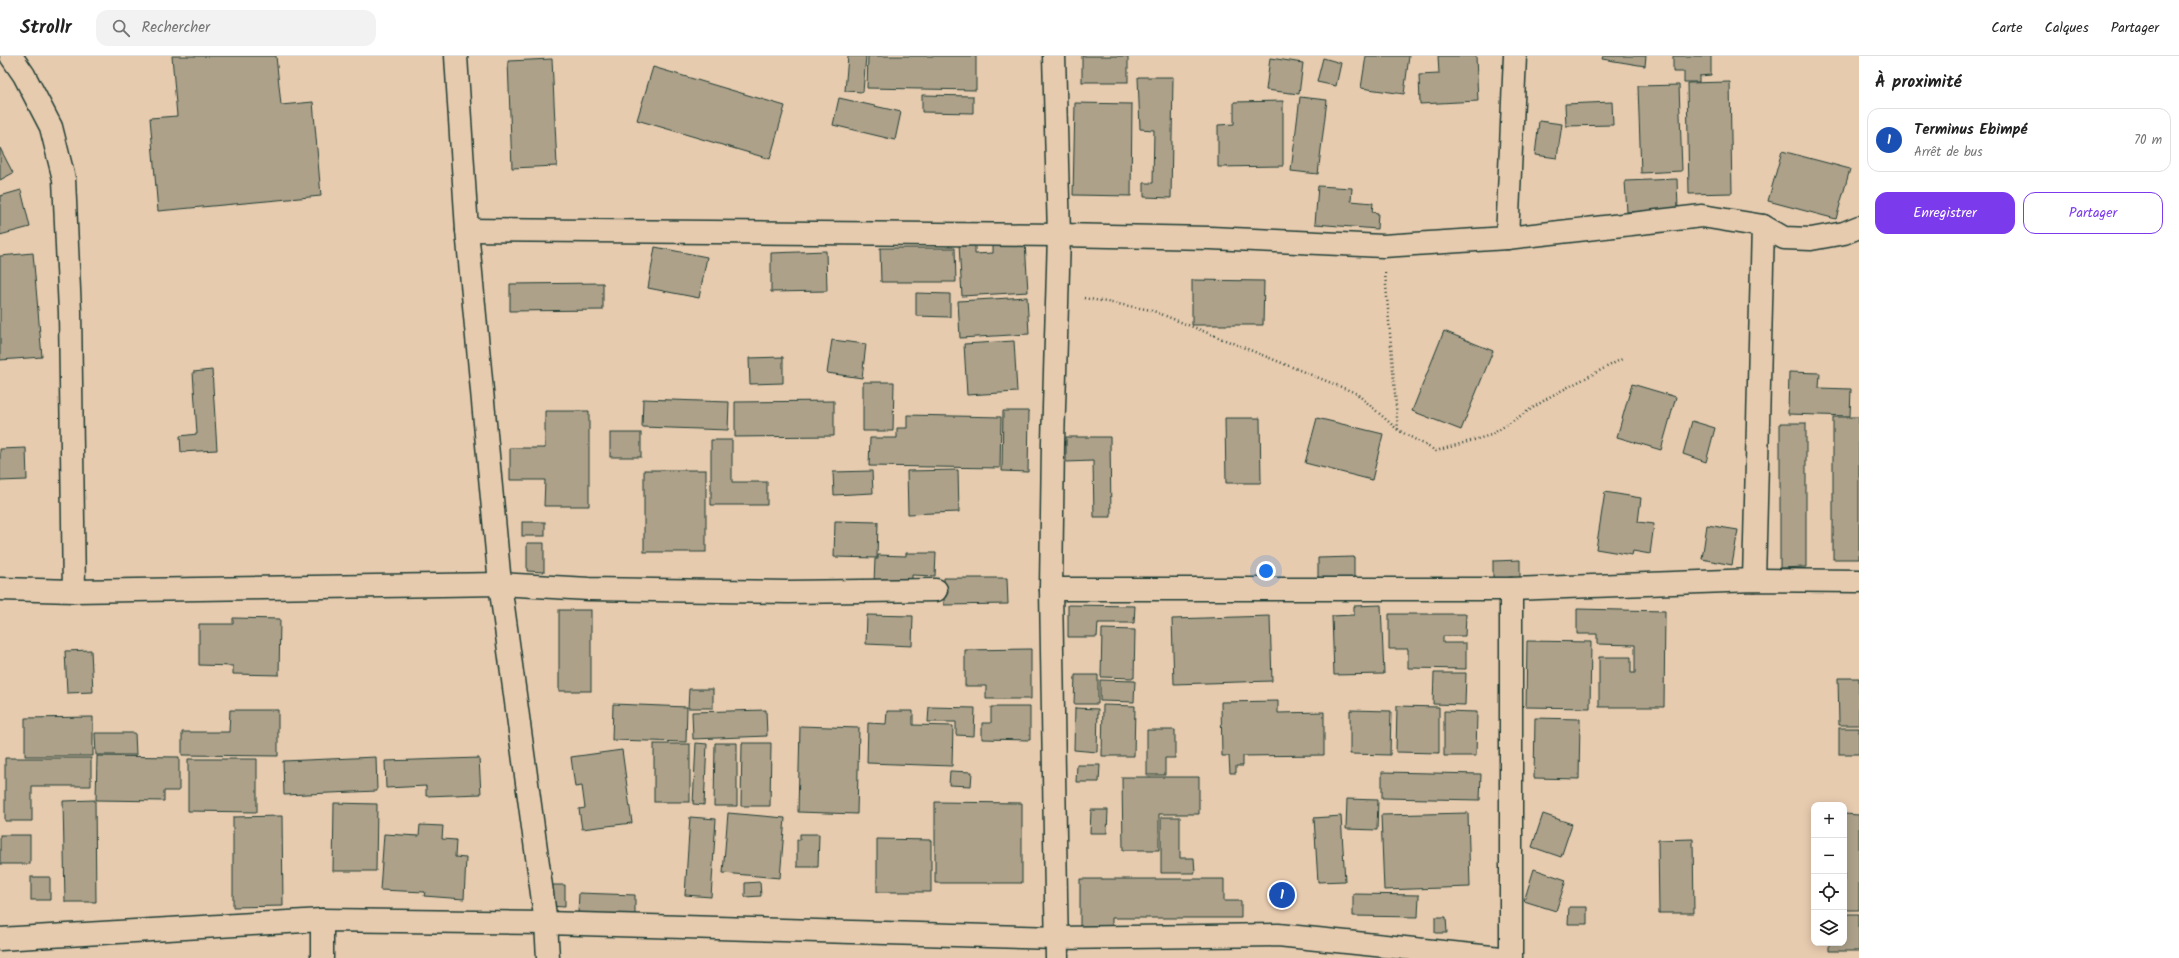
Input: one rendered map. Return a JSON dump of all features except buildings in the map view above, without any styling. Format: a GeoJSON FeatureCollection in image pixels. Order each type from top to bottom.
{"type":"FeatureCollection","features":[{"type":"Feature","properties":{"kind":"street"},"geometry":{"type":"LineString","coordinates":[[11,56],[24,75],[51,127],[64,179],[70,312],[74,591]]}},
{"type":"Feature","properties":{"kind":"street"},"geometry":{"type":"LineString","coordinates":[[456,56],[467,230],[500,584],[546,923],[548,958]]}},
{"type":"Feature","properties":{"kind":"street"},"geometry":{"type":"LineString","coordinates":[[1054,56],[1059,235],[1053,442],[1052,589],[1057,948]]}},
{"type":"Feature","properties":{"kind":"street"},"geometry":{"type":"LineString","coordinates":[[1507,238],[1514,56]]}},
{"type":"Feature","properties":{"kind":"street"},"geometry":{"type":"LineString","coordinates":[[467,230],[1059,235],[1210,238],[1383,246],[1507,238],[1702,216],[1763,226],[1784,238],[1811,239],[1844,234],[1859,227]]}},
{"type":"Feature","properties":{"kind":"street"},"geometry":{"type":"LineString","coordinates":[[1754,580],[1763,226]]}},
{"type":"Feature","properties":{"kind":"street"},"geometry":{"type":"LineString","coordinates":[[1052,589],[1511,589],[1754,580],[1859,581]]}},
{"type":"Feature","properties":{"kind":"street"},"geometry":{"type":"LineString","coordinates":[[0,589],[74,591],[500,584],[589,589],[788,592],[936,590]]}},
{"type":"Feature","properties":{"kind":"street"},"geometry":{"type":"LineString","coordinates":[[1511,589],[1511,958]]}},
{"type":"Feature","properties":{"kind":"street"},"geometry":{"type":"LineString","coordinates":[[322,920],[322,958]]}},
{"type":"Feature","properties":{"kind":"street"},"geometry":{"type":"LineString","coordinates":[[0,939],[322,920],[546,923],[1057,948],[1278,935],[1501,958]]}},
{"type":"Feature","properties":{"kind":"path"},"geometry":{"type":"LineString","coordinates":[[1383,246],[1398,430]]}},
{"type":"Feature","properties":{"kind":"path"},"geometry":{"type":"LineString","coordinates":[[1058,294],[1151,310],[1349,390],[1356,393],[1398,430],[1436,451],[1491,435],[1551,396],[1624,358]]}},
{"type":"Feature","properties":{"kind":"place","name":"Terminus Ebimpé"},"geometry":{"type":"Point","coordinates":[1282,895]}}]}
